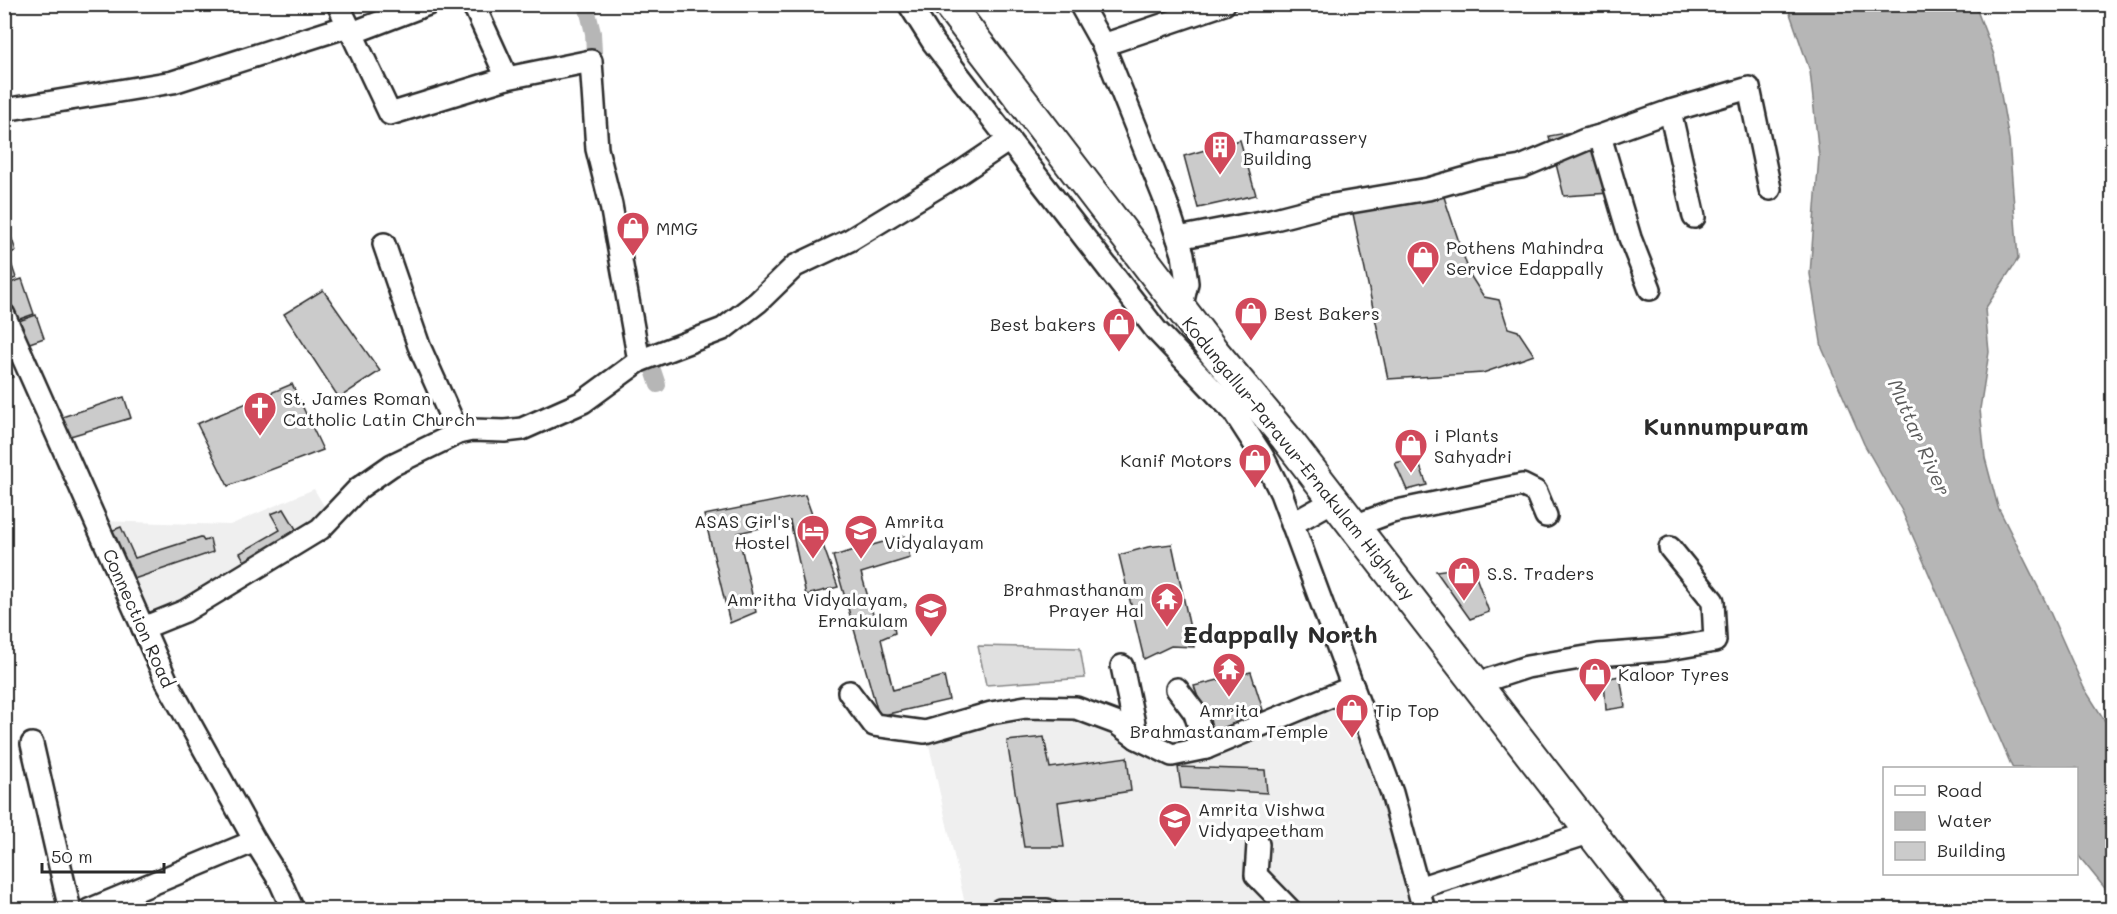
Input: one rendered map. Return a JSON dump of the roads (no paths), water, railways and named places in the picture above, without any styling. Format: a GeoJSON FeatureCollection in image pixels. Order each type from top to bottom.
{"type":"FeatureCollection","features":[{"type":"Feature","properties":{"kind":"highway","name":"Kodungallur-Paravur-Ernakulam Highway"},"geometry":{"type":"LineString","coordinates":[[948,4],[1182,310],[1244,406],[1335,500],[1652,909]]}},
{"type":"Feature","properties":{"kind":"street"},"geometry":{"type":"LineString","coordinates":[[338,4],[390,114],[507,78],[591,61],[597,149],[647,359]]}},
{"type":"Feature","properties":{"kind":"street"},"geometry":{"type":"LineString","coordinates":[[4,110],[173,82],[428,4]]}},
{"type":"Feature","properties":{"kind":"street"},"geometry":{"type":"LineString","coordinates":[[471,4],[476,10],[507,78]]}},
{"type":"Feature","properties":{"kind":"street"},"geometry":{"type":"LineString","coordinates":[[909,4],[933,42],[1156,330],[1244,406],[1263,457],[1281,493],[1302,547],[1392,792],[1424,909]]}},
{"type":"Feature","properties":{"kind":"street"},"geometry":{"type":"LineString","coordinates":[[1080,4],[1103,45],[1166,202],[1178,238],[1187,283],[1182,310]]}},
{"type":"Feature","properties":{"kind":"street"},"geometry":{"type":"LineString","coordinates":[[1103,45],[1224,4]]}},
{"type":"Feature","properties":{"kind":"street"},"geometry":{"type":"LineString","coordinates":[[1178,238],[1271,220],[1321,207],[1428,189],[1484,172],[1521,167],[1586,140],[1670,111],[1749,88],[1770,189]]}},
{"type":"Feature","properties":{"kind":"street"},"geometry":{"type":"LineString","coordinates":[[1670,111],[1694,218]]}},
{"type":"Feature","properties":{"kind":"street"},"geometry":{"type":"LineString","coordinates":[[1600,136],[1630,238],[1650,289]]}},
{"type":"Feature","properties":{"kind":"street"},"geometry":{"type":"LineString","coordinates":[[143,628],[185,610],[320,529],[359,488],[392,465],[458,433],[472,430],[522,429],[583,402],[647,359],[723,330],[758,302],[795,267],[850,240],[957,175],[1009,140]]}},
{"type":"Feature","properties":{"kind":"street"},"geometry":{"type":"LineString","coordinates":[[384,244],[419,346],[458,433]]}},
{"type":"Feature","properties":{"kind":"street","name":"Connection Road"},"geometry":{"type":"LineString","coordinates":[[4,315],[166,682],[255,841],[280,881],[293,909]]}},
{"type":"Feature","properties":{"kind":"street"},"geometry":{"type":"LineString","coordinates":[[1354,526],[1392,512],[1522,485],[1536,492],[1546,516]]}},
{"type":"Feature","properties":{"kind":"street"},"geometry":{"type":"LineString","coordinates":[[1292,524],[1335,500]]}},
{"type":"Feature","properties":{"kind":"street"},"geometry":{"type":"LineString","coordinates":[[1478,683],[1527,667],[1598,655],[1663,650],[1715,641],[1713,601],[1670,548]]}},
{"type":"Feature","properties":{"kind":"street"},"geometry":{"type":"LineString","coordinates":[[1122,666],[1137,738]]}},
{"type":"Feature","properties":{"kind":"street"},"geometry":{"type":"LineString","coordinates":[[849,692],[874,725],[925,732],[991,712],[1026,707],[1076,708],[1116,723],[1137,738],[1172,755],[1206,748],[1353,687]]}},
{"type":"Feature","properties":{"kind":"street"},"geometry":{"type":"LineString","coordinates":[[1178,689],[1195,712],[1206,748]]}},
{"type":"Feature","properties":{"kind":"street"},"geometry":{"type":"LineString","coordinates":[[32,744],[70,909]]}},
{"type":"Feature","properties":{"kind":"street"},"geometry":{"type":"LineString","coordinates":[[1418,888],[1592,832]]}},
{"type":"Feature","properties":{"kind":"street"},"geometry":{"type":"LineString","coordinates":[[89,909],[255,841]]}},
{"type":"Feature","properties":{"kind":"street"},"geometry":{"type":"LineString","coordinates":[[1258,844],[1256,875],[1290,909]]}},
{"type":"Feature","properties":{"kind":"street"},"geometry":{"type":"LineString","coordinates":[[1000,909],[1047,909]]}},
{"type":"Feature","properties":{"kind":"water","name":"Muttar River"},"geometry":{"type":"Polygon","coordinates":[[[1787,5],[1975,5],[1994,55],[2009,140],[2018,259],[1985,309],[1989,352],[1980,409],[1985,458],[1998,507],[2045,601],[2084,688],[2112,732],[2112,897],[2078,855],[2078,767],[2012,767],[1902,511],[1864,444],[1822,348],[1810,274],[1819,156],[1810,71],[1787,5]]]}},
{"type":"Feature","properties":{"kind":"waterway"},"geometry":{"type":"LineString","coordinates":[[586,4],[593,33],[595,72]]}},
{"type":"Feature","properties":{"kind":"waterway"},"geometry":{"type":"LineString","coordinates":[[645,346],[658,385]]}},
{"type":"Feature","properties":{"kind":"place","name":"Thamarassery Building"},"geometry":{"type":"Point","coordinates":[1220,176]}},
{"type":"Feature","properties":{"kind":"place","name":"MMG"},"geometry":{"type":"Point","coordinates":[633,257]}},
{"type":"Feature","properties":{"kind":"place","name":"Pothens Mahindra Service Edappally"},"geometry":{"type":"Point","coordinates":[1423,286]}},
{"type":"Feature","properties":{"kind":"place","name":"Best Bakers"},"geometry":{"type":"Point","coordinates":[1251,342]}},
{"type":"Feature","properties":{"kind":"place","name":"Best bakers"},"geometry":{"type":"Point","coordinates":[1119,353]}},
{"type":"Feature","properties":{"kind":"place","name":"St. James Roman Catholic Latin Church"},"geometry":{"type":"Point","coordinates":[260,437]}},
{"type":"Feature","properties":{"kind":"place","name":"i Plants Sahyadri"},"geometry":{"type":"Point","coordinates":[1411,474]}},
{"type":"Feature","properties":{"kind":"place","name":"Kanif Motors"},"geometry":{"type":"Point","coordinates":[1255,489]}},
{"type":"Feature","properties":{"kind":"place","name":"ASAS Girl's Hostel"},"geometry":{"type":"Point","coordinates":[813,560]}},
{"type":"Feature","properties":{"kind":"place","name":"Amrita Vidyalayam"},"geometry":{"type":"Point","coordinates":[861,560]}},
{"type":"Feature","properties":{"kind":"place","name":"S.S. Traders"},"geometry":{"type":"Point","coordinates":[1464,602]}},
{"type":"Feature","properties":{"kind":"place","name":"Brahmasthanam Prayer Hal"},"geometry":{"type":"Point","coordinates":[1167,628]}},
{"type":"Feature","properties":{"kind":"place","name":"Amritha Vidyalayam, Ernakulam"},"geometry":{"type":"Point","coordinates":[931,638]}},
{"type":"Feature","properties":{"kind":"place","name":"Amrita Brahmastanam Temple"},"geometry":{"type":"Point","coordinates":[1229,698]}},
{"type":"Feature","properties":{"kind":"place","name":"Kaloor Tyres"},"geometry":{"type":"Point","coordinates":[1595,703]}},
{"type":"Feature","properties":{"kind":"place","name":"Tip Top"},"geometry":{"type":"Point","coordinates":[1352,739]}},
{"type":"Feature","properties":{"kind":"place","name":"Amrita Vishwa Vidyapeetham"},"geometry":{"type":"Point","coordinates":[1175,848]}},
{"type":"Feature","properties":{"kind":"district","name":"Kunnumpuram"},"geometry":{"type":"Point","coordinates":[1726,425]}},
{"type":"Feature","properties":{"kind":"district","name":"Edappally North"},"geometry":{"type":"Point","coordinates":[1280,633]}}]}
